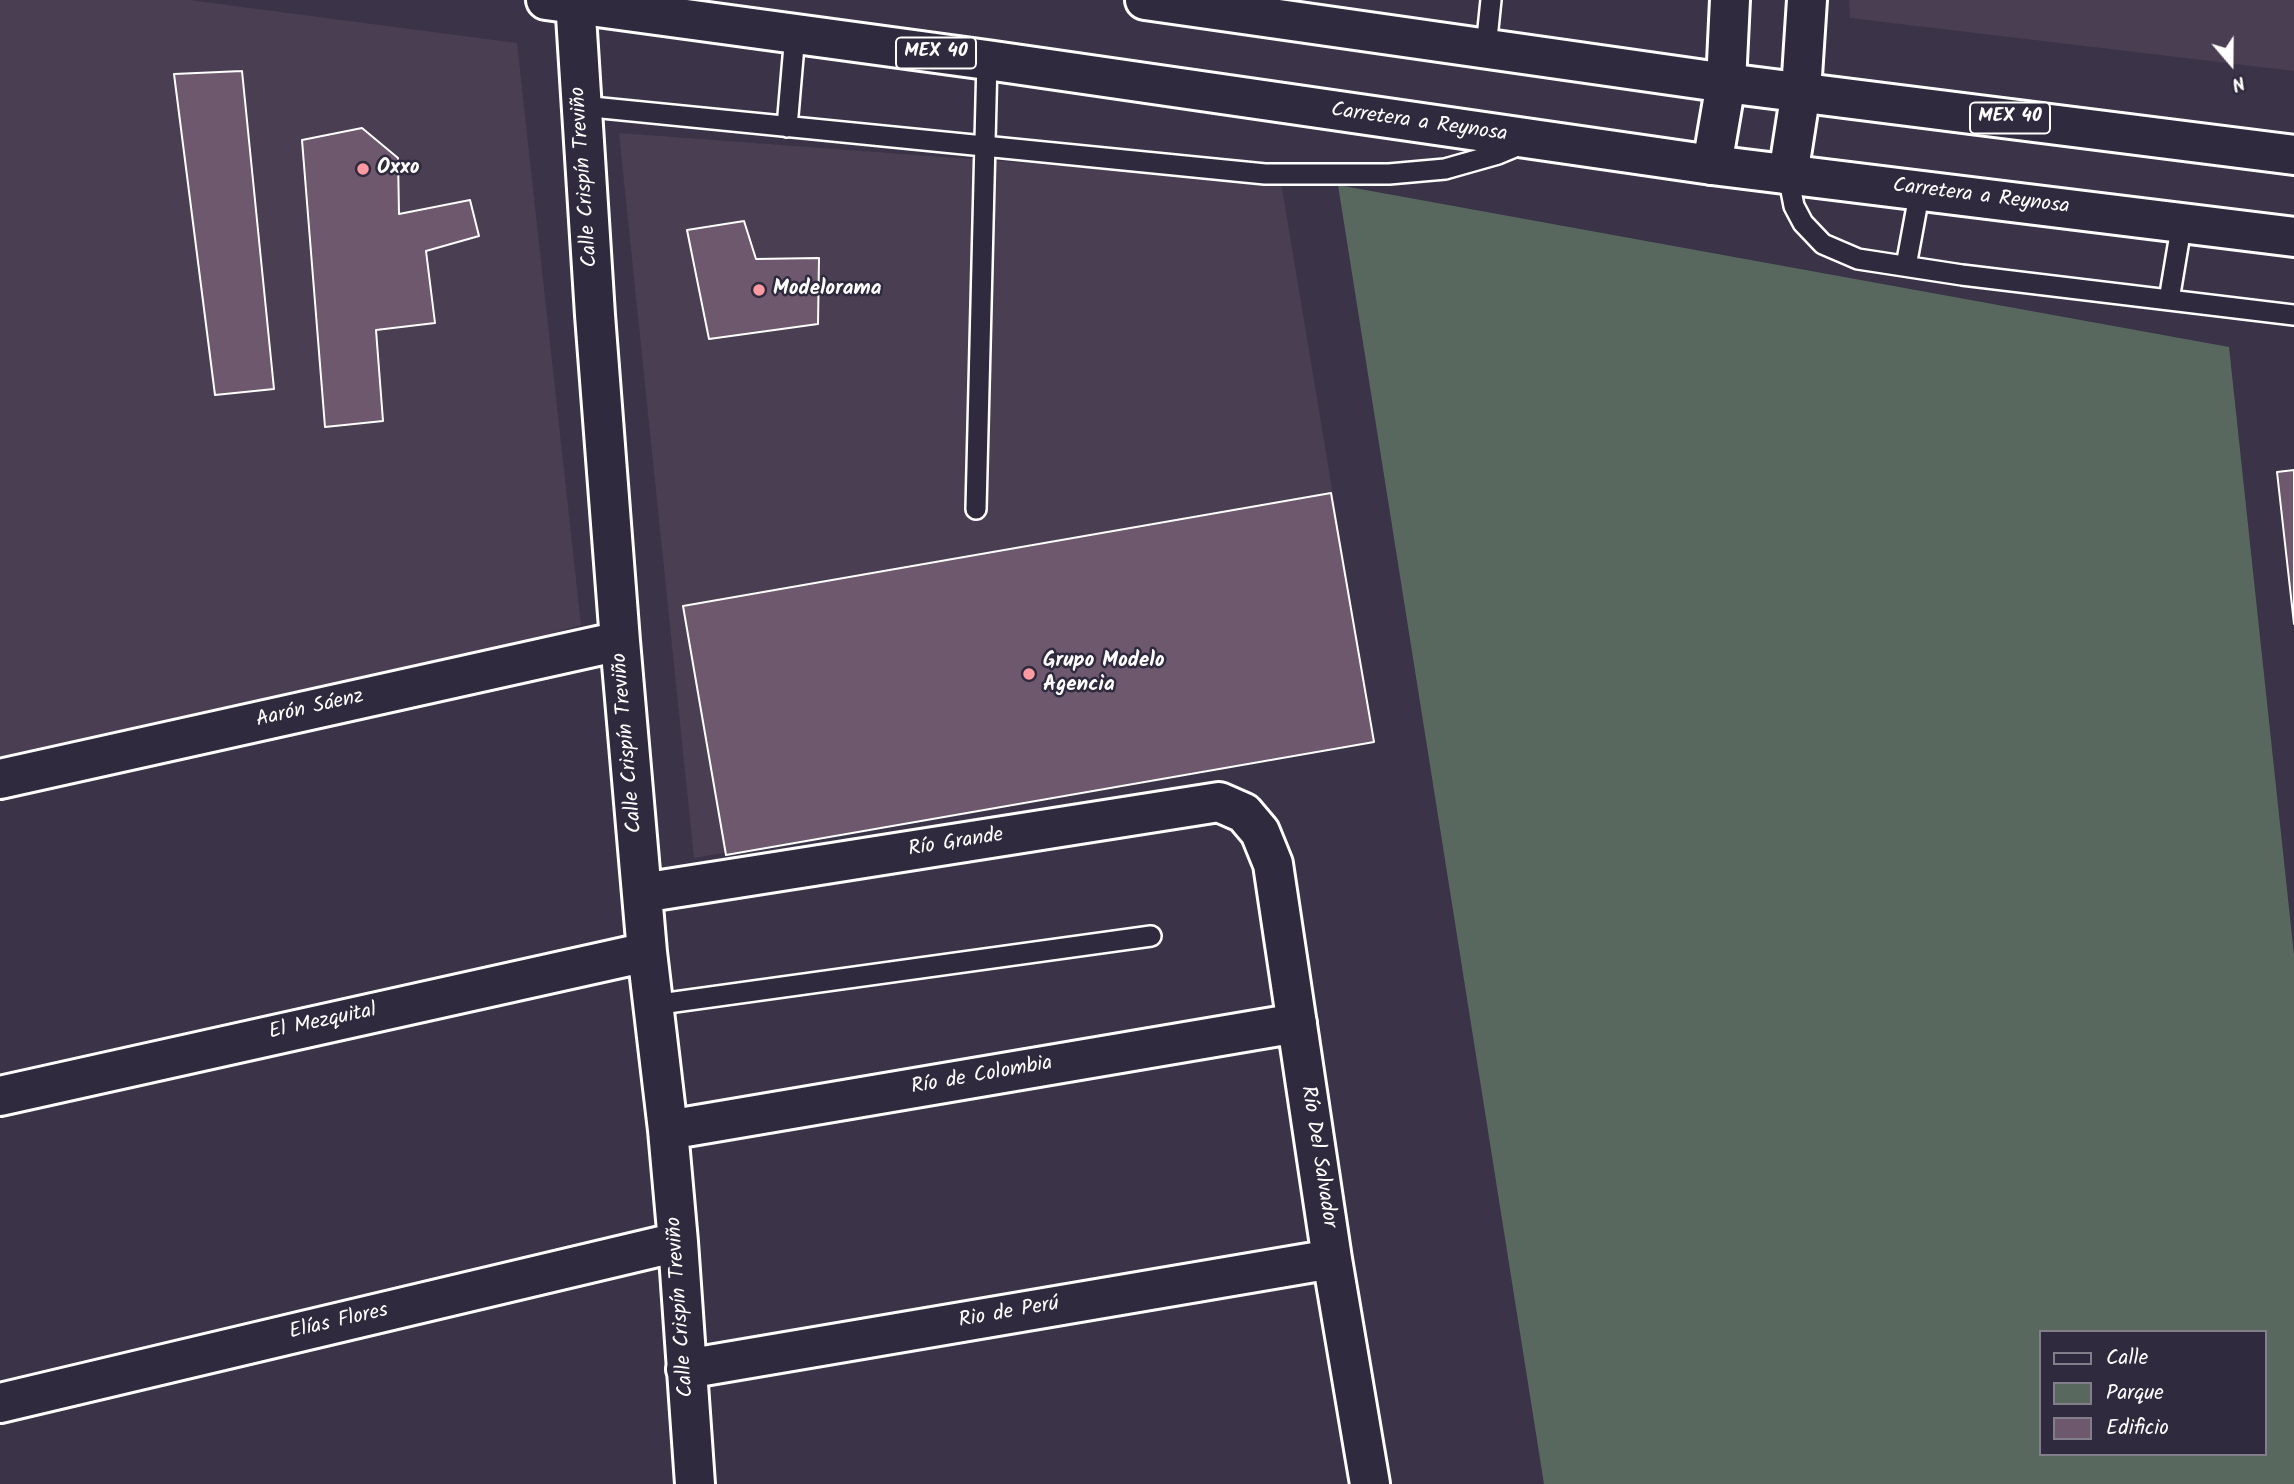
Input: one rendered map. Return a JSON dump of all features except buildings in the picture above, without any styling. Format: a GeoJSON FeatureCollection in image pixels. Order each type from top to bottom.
{"type":"FeatureCollection","features":[{"type":"Feature","properties":{"kind":"street","name":"MEX 40"},"geometry":{"type":"LineString","coordinates":[[1145,0],[1249,7],[1486,48],[1726,83],[2294,155]]}},
{"type":"Feature","properties":{"kind":"street"},"geometry":{"type":"LineString","coordinates":[[1712,165],[1726,83],[1730,0]]}},
{"type":"Feature","properties":{"kind":"street"},"geometry":{"type":"LineString","coordinates":[[1788,174],[1801,91],[1807,0]]}},
{"type":"Feature","properties":{"kind":"street","name":"Carretera a Reynosa"},"geometry":{"type":"LineString","coordinates":[[565,1],[1712,165],[2294,237]]}},
{"type":"Feature","properties":{"kind":"street","name":"Calle Crispín Treviño"},"geometry":{"type":"LineString","coordinates":[[565,1],[582,106],[620,641],[647,952],[678,1242],[695,1484]]}},
{"type":"Feature","properties":{"kind":"street","name":"Aarón Sáenz"},"geometry":{"type":"LineString","coordinates":[[0,779],[620,641]]}},
{"type":"Feature","properties":{"kind":"street","name":"Río Grande"},"geometry":{"type":"LineString","coordinates":[[642,893],[1219,803],[1244,813],[1261,832]]}},
{"type":"Feature","properties":{"kind":"street","name":"Río Del Salvador"},"geometry":{"type":"LineString","coordinates":[[1261,832],[1273,864],[1332,1259],[1370,1484]]}},
{"type":"Feature","properties":{"kind":"street","name":"El Mezquital"},"geometry":{"type":"LineString","coordinates":[[0,1096],[647,952]]}},
{"type":"Feature","properties":{"kind":"street","name":"Río de Colombia"},"geometry":{"type":"LineString","coordinates":[[668,1130],[1297,1023]]}},
{"type":"Feature","properties":{"kind":"street","name":"Elías Flores"},"geometry":{"type":"LineString","coordinates":[[0,1403],[678,1242]]}},
{"type":"Feature","properties":{"kind":"street","name":"Rio de Perú"},"geometry":{"type":"LineString","coordinates":[[687,1369],[1332,1259]]}},
{"type":"Feature","properties":{"kind":"lane"},"geometry":{"type":"LineString","coordinates":[[1486,48],[1491,0]]}},
{"type":"Feature","properties":{"kind":"lane"},"geometry":{"type":"LineString","coordinates":[[787,127],[795,34]]}},
{"type":"Feature","properties":{"kind":"lane"},"geometry":{"type":"LineString","coordinates":[[976,509],[987,60]]}},
{"type":"Feature","properties":{"kind":"lane"},"geometry":{"type":"LineString","coordinates":[[582,106],[1265,174],[1389,174],[1445,169],[1498,154],[1532,140]]}},
{"type":"Feature","properties":{"kind":"lane"},"geometry":{"type":"LineString","coordinates":[[1788,174],[1794,206],[1804,223],[1824,244],[1858,259],[2294,315]]}},
{"type":"Feature","properties":{"kind":"lane"},"geometry":{"type":"LineString","coordinates":[[1906,266],[1920,190]]}},
{"type":"Feature","properties":{"kind":"lane"},"geometry":{"type":"LineString","coordinates":[[2169,300],[2182,222]]}},
{"type":"Feature","properties":{"kind":"lane"},"geometry":{"type":"LineString","coordinates":[[653,1005],[1151,936]]}},
{"type":"Feature","properties":{"kind":"shaded area"},"geometry":{"type":"Polygon","coordinates":[[[0,0],[189,0],[517,43],[581,625],[0,787],[0,0]]]}},
{"type":"Feature","properties":{"kind":"shaded area"},"geometry":{"type":"Polygon","coordinates":[[[1849,0],[2294,0],[2294,71],[1850,18],[1849,0]]]}},
{"type":"Feature","properties":{"kind":"shaded area"},"geometry":{"type":"Polygon","coordinates":[[[619,133],[1281,182],[1374,742],[694,858],[619,133]]]}},
{"type":"Feature","properties":{"kind":"green space"},"geometry":{"type":"Polygon","coordinates":[[[1338,185],[2229,347],[2294,955],[2294,1484],[1544,1484],[1338,185]]]}},
{"type":"Feature","properties":{"kind":"place","name":"Oxxo"},"geometry":{"type":"Point","coordinates":[363,169]}},
{"type":"Feature","properties":{"kind":"place","name":"Modelorama"},"geometry":{"type":"Point","coordinates":[759,290]}},
{"type":"Feature","properties":{"kind":"place","name":"Grupo Modelo Agencia"},"geometry":{"type":"Point","coordinates":[1029,674]}}]}
